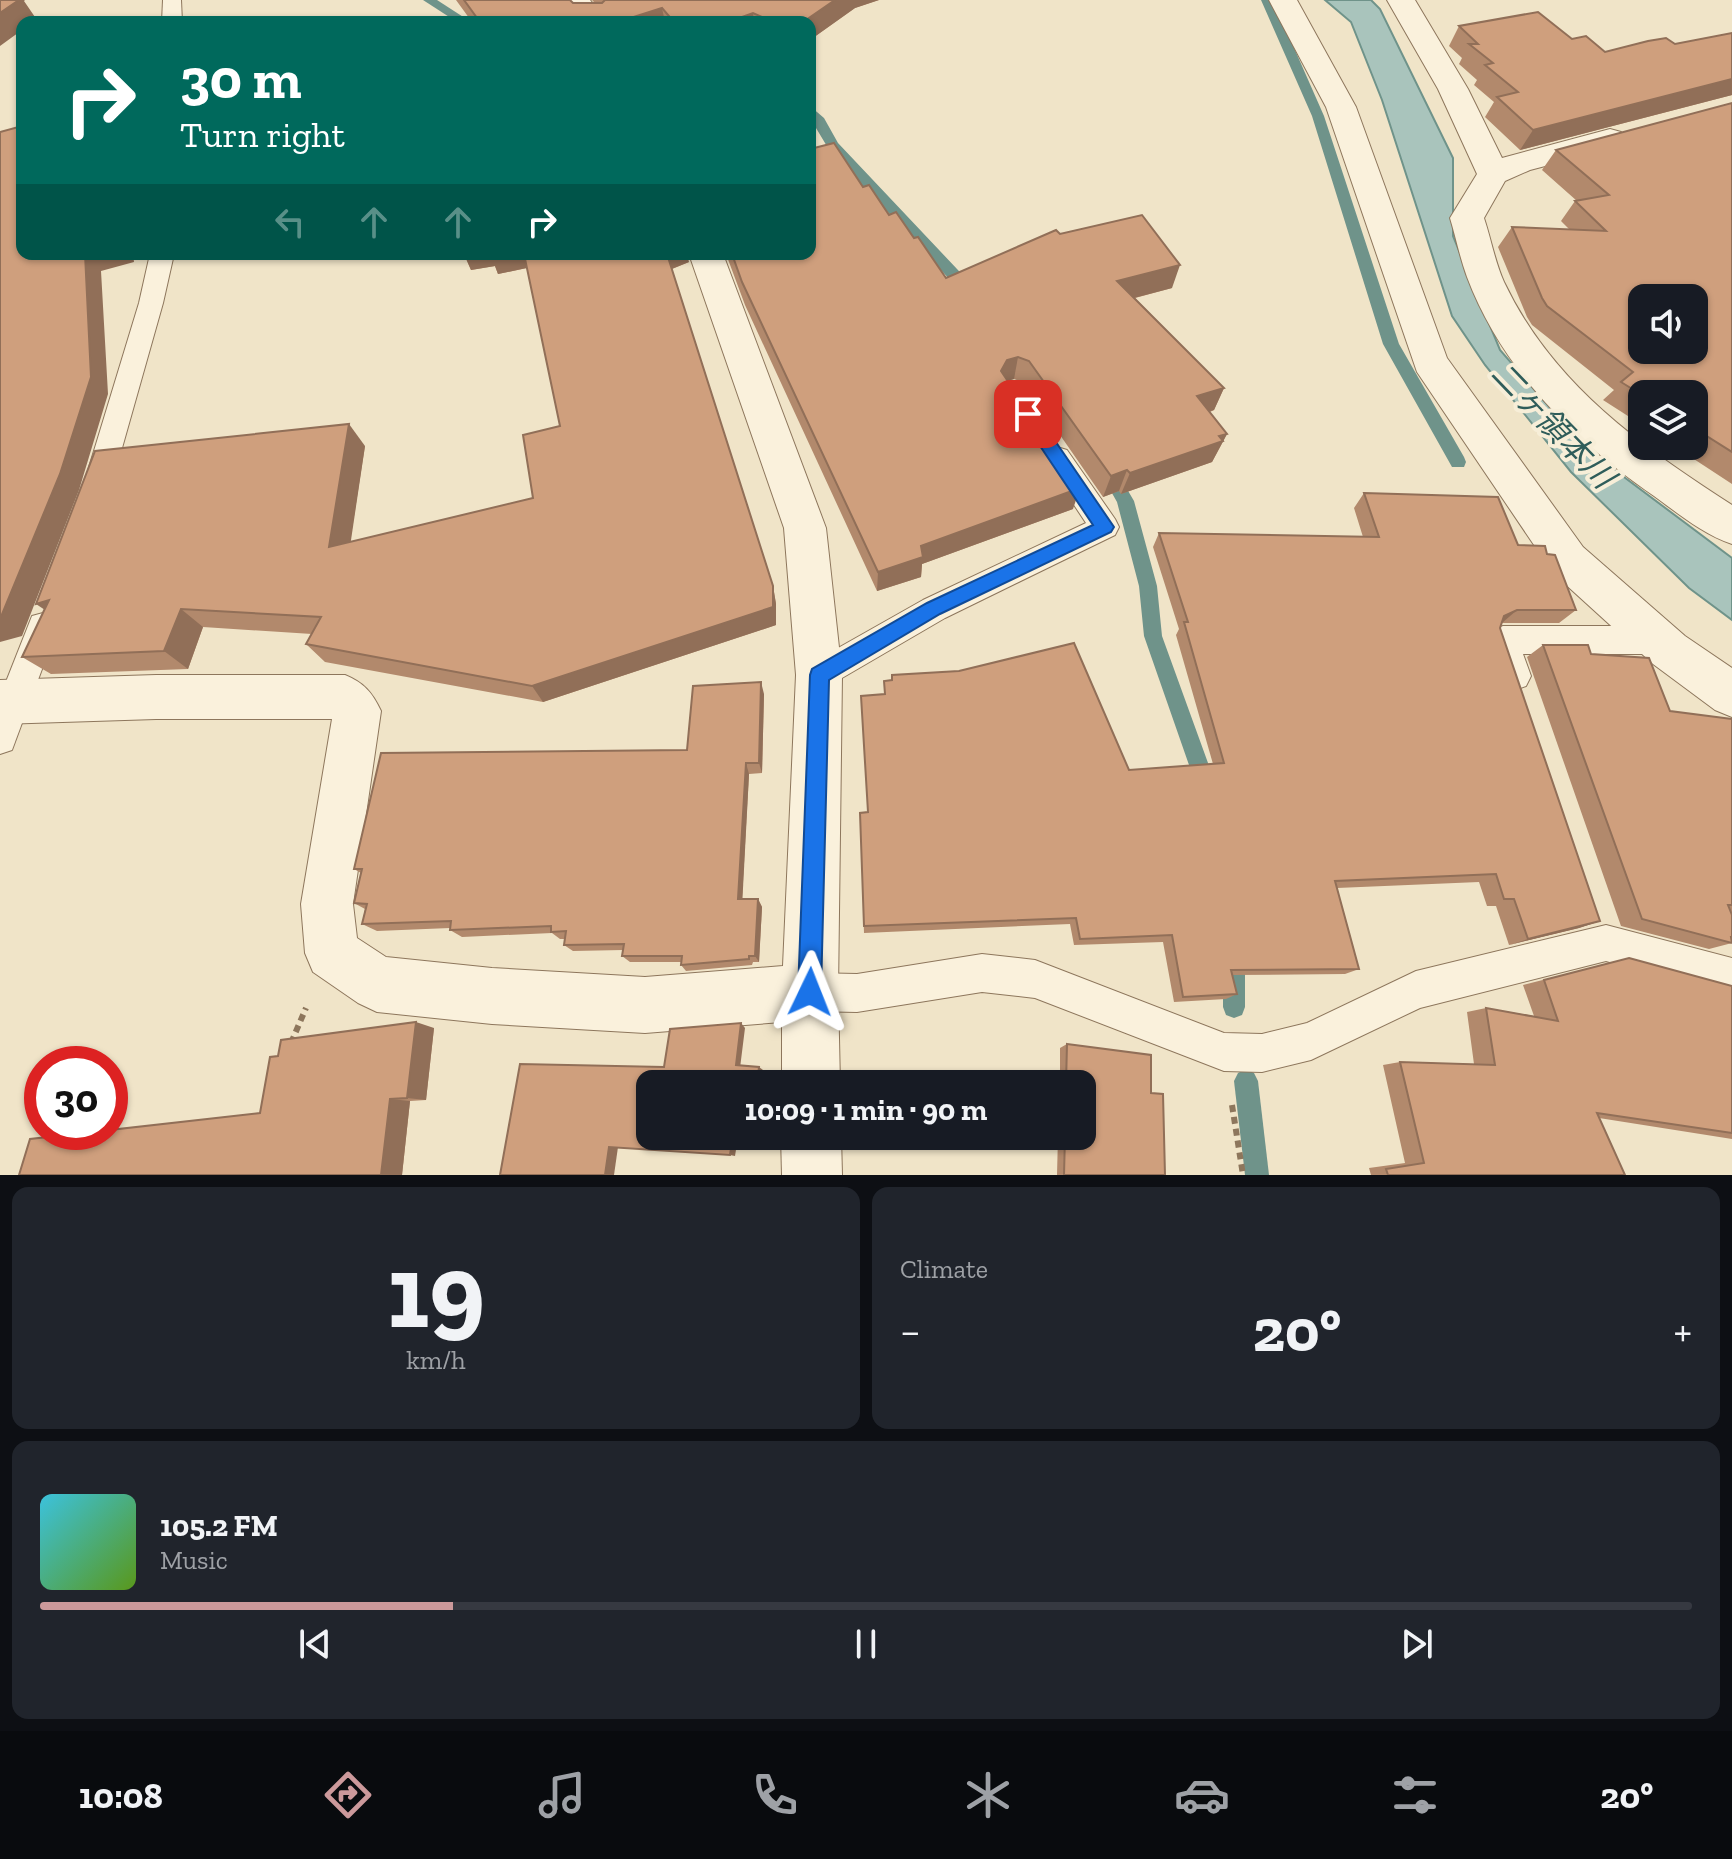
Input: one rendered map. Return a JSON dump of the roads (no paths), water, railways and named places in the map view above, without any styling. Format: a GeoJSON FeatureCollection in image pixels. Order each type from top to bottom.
{"type":"FeatureCollection","features":[{"type":"Feature","properties":{"kind":"street"},"geometry":{"type":"LineString","coordinates":[[575,0],[588,16]]}},
{"type":"Feature","properties":{"kind":"street"},"geometry":{"type":"LineString","coordinates":[[1283,0],[1341,107],[1430,362],[1568,560],[1664,645],[1732,695]]}},
{"type":"Feature","properties":{"kind":"street"},"geometry":{"type":"LineString","coordinates":[[1401,0],[1453,89],[1493,174]]}},
{"type":"Feature","properties":{"kind":"street"},"geometry":{"type":"LineString","coordinates":[[1641,131],[1519,163],[1493,174],[1467,218],[1486,282],[1530,360],[1570,408],[1629,459],[1732,527]]}},
{"type":"Feature","properties":{"kind":"street"},"geometry":{"type":"LineString","coordinates":[[708,260],[805,528],[819,675],[810,992],[811,1070]]}},
{"type":"Feature","properties":{"kind":"street"},"geometry":{"type":"LineString","coordinates":[[5,714],[345,697],[357,711],[327,904],[332,953],[377,984],[492,996],[645,1005],[810,992]]}},
{"type":"Feature","properties":{"kind":"street"},"geometry":{"type":"LineString","coordinates":[[811,1150],[812,1175]]}},
{"type":"Feature","properties":{"kind":"lane"},"geometry":{"type":"LineString","coordinates":[[85,519],[147,317],[161,260]]}},
{"type":"Feature","properties":{"kind":"lane"},"geometry":{"type":"LineString","coordinates":[[819,675],[934,609],[1105,527],[1038,429]]}},
{"type":"Feature","properties":{"kind":"lane"},"geometry":{"type":"LineString","coordinates":[[5,714],[52,603]]}},
{"type":"Feature","properties":{"kind":"lane"},"geometry":{"type":"LineString","coordinates":[[1528,712],[1503,640],[1664,645]]}},
{"type":"Feature","properties":{"kind":"lane"},"geometry":{"type":"LineString","coordinates":[[810,992],[857,993],[982,973],[1035,979],[1224,1052],[1262,1053],[1311,1041],[1416,990],[1601,928],[1732,977]]}},
{"type":"Feature","properties":{"kind":"water","name":"二ヶ領本川"},"geometry":{"type":"Polygon","coordinates":[[[1325,0],[1371,0],[1380,9],[1453,158],[1453,236],[1500,350],[1584,447],[1732,558],[1732,620],[1689,588],[1571,472],[1485,365],[1452,316],[1382,100],[1351,22],[1325,0]]]}},
{"type":"Feature","properties":{"kind":"waterway"},"geometry":{"type":"LineString","coordinates":[[429,0],[455,16]]}},
{"type":"Feature","properties":{"kind":"waterway"},"geometry":{"type":"LineString","coordinates":[[1267,0],[1318,116],[1391,344],[1458,462]]}},
{"type":"Feature","properties":{"kind":"waterway"},"geometry":{"type":"LineString","coordinates":[[816,117],[833,145],[969,291]]}},
{"type":"Feature","properties":{"kind":"waterway"},"geometry":{"type":"LineString","coordinates":[[1108,472],[1125,501],[1148,586],[1153,636],[1206,785]]}},
{"type":"Feature","properties":{"kind":"waterway"},"geometry":{"type":"LineString","coordinates":[[1234,950],[1234,1007]]}},
{"type":"Feature","properties":{"kind":"waterway"},"geometry":{"type":"LineString","coordinates":[[1246,1081],[1257,1175]]}}]}
